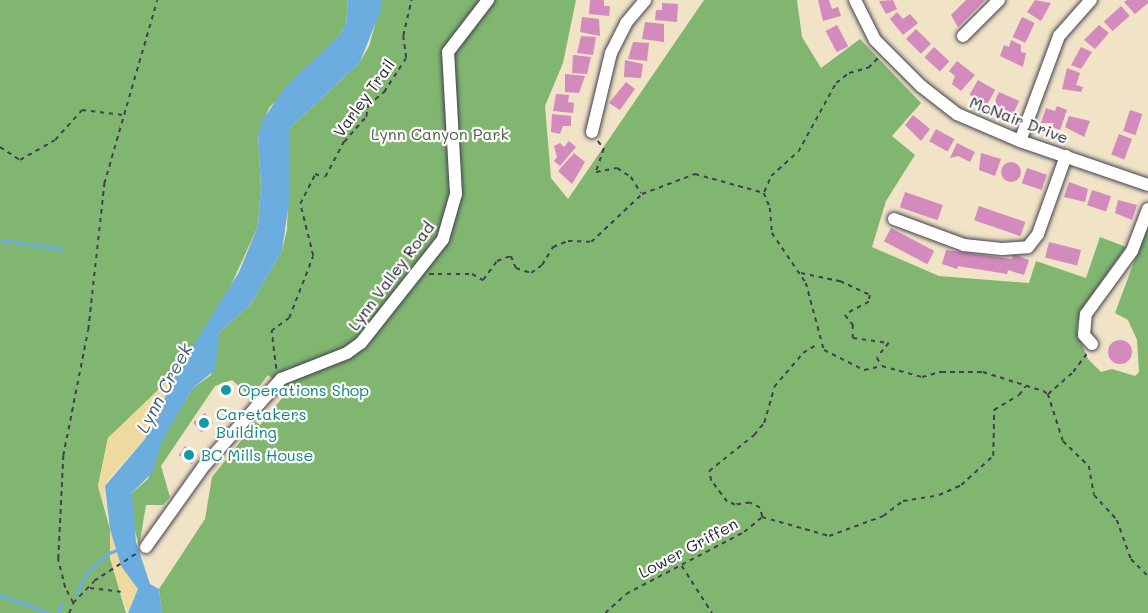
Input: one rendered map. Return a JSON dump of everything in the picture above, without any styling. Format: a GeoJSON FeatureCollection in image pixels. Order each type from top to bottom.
{"type":"FeatureCollection","features":[{"type":"Feature","properties":{"kind":"street","name":"Lynn Valley Road"},"geometry":{"type":"LineString","coordinates":[[146,547],[153,532],[203,467],[282,379],[354,349],[443,239],[455,205],[448,52],[488,0]]}},
{"type":"Feature","properties":{"kind":"street"},"geometry":{"type":"LineString","coordinates":[[592,132],[611,52],[640,5],[626,0]]}},
{"type":"Feature","properties":{"kind":"street","name":"McNair Drive"},"geometry":{"type":"LineString","coordinates":[[855,0],[866,27],[886,51],[921,86],[957,114],[1020,141],[1147,181]]}},
{"type":"Feature","properties":{"kind":"street"},"geometry":{"type":"LineString","coordinates":[[963,36],[999,0]]}},
{"type":"Feature","properties":{"kind":"street"},"geometry":{"type":"LineString","coordinates":[[1020,141],[1059,36],[1092,0]]}},
{"type":"Feature","properties":{"kind":"street"},"geometry":{"type":"LineString","coordinates":[[894,219],[964,245],[1002,249],[1028,247],[1038,234],[1066,156]]}},
{"type":"Feature","properties":{"kind":"street"},"geometry":{"type":"LineString","coordinates":[[1092,344],[1083,331],[1086,314],[1132,251],[1148,209]]}},
{"type":"Feature","properties":{"kind":"path"},"geometry":{"type":"LineString","coordinates":[[73,603],[65,588],[58,559],[63,456],[88,330],[104,184],[158,0]]}},
{"type":"Feature","properties":{"kind":"path","name":"Varley Trail"},"geometry":{"type":"LineString","coordinates":[[277,385],[272,378],[277,363],[271,331],[289,318],[314,256],[300,204],[315,174],[325,177],[344,142],[366,117],[368,105],[384,92],[406,58],[403,36],[411,0]]}},
{"type":"Feature","properties":{"kind":"path"},"geometry":{"type":"LineString","coordinates":[[764,193],[771,176],[798,152],[836,83],[849,73],[868,68],[886,51]]}},
{"type":"Feature","properties":{"kind":"path"},"geometry":{"type":"LineString","coordinates":[[0,147],[20,160],[55,140],[82,110],[125,115]]}},
{"type":"Feature","properties":{"kind":"path"},"geometry":{"type":"LineString","coordinates":[[604,149],[596,172],[617,168],[631,177],[642,194]]}},
{"type":"Feature","properties":{"kind":"path"},"geometry":{"type":"LineString","coordinates":[[421,269],[430,275],[472,274],[483,280],[497,261],[511,256],[521,272],[531,273],[542,265],[553,247],[568,241],[591,242],[642,194],[696,174],[764,193],[769,199],[776,244],[800,273],[819,344],[832,357],[857,368],[873,370],[882,366],[915,377],[983,372],[1048,394]]}},
{"type":"Feature","properties":{"kind":"path"},"geometry":{"type":"LineString","coordinates":[[800,273],[840,281],[870,295],[869,302],[845,315],[853,325],[853,338],[889,343],[878,358],[882,366]]}},
{"type":"Feature","properties":{"kind":"path"},"geometry":{"type":"LineString","coordinates":[[819,344],[803,353],[774,387],[764,423],[754,435],[709,471],[711,482],[727,502],[735,505],[750,502],[760,508],[762,517],[829,536],[867,519],[883,516],[903,501],[939,495],[961,485],[993,456],[994,410],[1019,395],[1026,385]]}},
{"type":"Feature","properties":{"kind":"path"},"geometry":{"type":"LineString","coordinates":[[1048,394],[1080,364],[1092,344]]}},
{"type":"Feature","properties":{"kind":"path"},"geometry":{"type":"LineString","coordinates":[[1048,394],[1063,441],[1089,466],[1094,495],[1117,520],[1131,559],[1148,576]]}},
{"type":"Feature","properties":{"kind":"path","name":"Lower Griffen"},"geometry":{"type":"LineString","coordinates":[[605,613],[626,594],[744,532],[762,517]]}},
{"type":"Feature","properties":{"kind":"path"},"geometry":{"type":"LineString","coordinates":[[69,613],[73,603],[103,574],[146,547]]}},
{"type":"Feature","properties":{"kind":"path"},"geometry":{"type":"LineString","coordinates":[[682,565],[712,613]]}},
{"type":"Feature","properties":{"kind":"path"},"geometry":{"type":"LineString","coordinates":[[89,588],[121,592]]}},
{"type":"Feature","properties":{"kind":"green space"},"geometry":{"type":"Polygon","coordinates":[[[0,0],[348,0],[346,23],[339,36],[269,108],[258,135],[261,186],[258,226],[227,294],[177,372],[108,438],[98,486],[110,529],[110,558],[126,613],[0,613],[0,0]]]}},
{"type":"Feature","properties":{"kind":"green space","name":"Lynn Canyon Park"},"geometry":{"type":"Polygon","coordinates":[[[382,0],[576,0],[563,63],[545,106],[551,178],[568,199],[704,0],[797,0],[802,37],[821,68],[860,39],[921,103],[892,136],[915,155],[886,201],[872,247],[939,276],[1029,283],[1036,261],[1086,278],[1100,237],[1126,247],[1084,306],[1078,321],[1077,332],[1088,359],[1101,372],[1112,369],[1135,376],[1139,372],[1137,340],[1128,320],[1115,313],[1148,224],[1148,613],[162,613],[159,589],[205,519],[212,477],[256,422],[260,425],[288,391],[268,375],[251,397],[232,380],[215,386],[161,466],[170,497],[163,505],[146,505],[139,547],[130,509],[132,493],[148,479],[162,440],[193,388],[211,375],[219,333],[251,304],[282,251],[287,229],[290,128],[360,62],[369,46],[382,0]]]}},
{"type":"Feature","properties":{"kind":"sand"},"geometry":{"type":"Polygon","coordinates":[[[177,372],[145,439],[108,479],[104,493],[108,514],[98,486],[108,438],[177,372]]]}},
{"type":"Feature","properties":{"kind":"sand"},"geometry":{"type":"Polygon","coordinates":[[[110,529],[121,566],[138,589],[128,613],[110,558],[110,529]]]}},
{"type":"Feature","properties":{"kind":"water"},"geometry":{"type":"Polygon","coordinates":[[[348,0],[382,0],[380,12],[360,62],[290,128],[290,195],[282,251],[251,304],[219,333],[215,370],[193,388],[162,441],[152,473],[132,493],[136,542],[150,584],[159,589],[162,613],[128,613],[138,589],[121,566],[110,529],[105,486],[145,439],[177,372],[239,272],[258,226],[261,186],[258,135],[262,121],[285,87],[339,36],[346,23],[348,0]]]}},
{"type":"Feature","properties":{"kind":"building"},"geometry":{"type":"Polygon","coordinates":[[[590,0],[604,0],[604,6],[610,6],[609,16],[589,14],[590,0]]]}},
{"type":"Feature","properties":{"kind":"building"},"geometry":{"type":"Polygon","coordinates":[[[818,0],[829,0],[832,9],[838,7],[841,16],[823,21],[818,0]]]}},
{"type":"Feature","properties":{"kind":"building"},"geometry":{"type":"Polygon","coordinates":[[[893,0],[897,9],[886,14],[879,1],[893,0]]]}},
{"type":"Feature","properties":{"kind":"building"},"geometry":{"type":"Polygon","coordinates":[[[966,0],[985,0],[958,27],[951,15],[966,0]]]}},
{"type":"Feature","properties":{"kind":"building"},"geometry":{"type":"Polygon","coordinates":[[[1035,0],[1051,3],[1041,21],[1027,12],[1035,0]]]}},
{"type":"Feature","properties":{"kind":"building"},"geometry":{"type":"Polygon","coordinates":[[[1148,0],[1148,3],[1135,14],[1124,2],[1148,0]]]}},
{"type":"Feature","properties":{"kind":"building"},"geometry":{"type":"Polygon","coordinates":[[[662,3],[678,4],[677,22],[655,20],[656,10],[662,10],[662,3]]]}},
{"type":"Feature","properties":{"kind":"building"},"geometry":{"type":"Polygon","coordinates":[[[1121,6],[1130,16],[1113,31],[1104,21],[1121,6]]]}},
{"type":"Feature","properties":{"kind":"building"},"geometry":{"type":"Polygon","coordinates":[[[897,12],[903,19],[910,14],[918,23],[903,35],[890,19],[897,12]]]}},
{"type":"Feature","properties":{"kind":"building"},"geometry":{"type":"Polygon","coordinates":[[[582,17],[599,19],[600,36],[580,32],[582,17]]]}},
{"type":"Feature","properties":{"kind":"building"},"geometry":{"type":"Polygon","coordinates":[[[1022,17],[1035,23],[1025,43],[1013,37],[1022,17]]]}},
{"type":"Feature","properties":{"kind":"building"},"geometry":{"type":"Polygon","coordinates":[[[645,22],[664,24],[664,42],[642,39],[645,22]]]}},
{"type":"Feature","properties":{"kind":"building"},"geometry":{"type":"Polygon","coordinates":[[[837,25],[848,46],[837,52],[826,31],[837,25]]]}},
{"type":"Feature","properties":{"kind":"building"},"geometry":{"type":"Polygon","coordinates":[[[1099,25],[1109,33],[1095,49],[1084,40],[1099,25]]]}},
{"type":"Feature","properties":{"kind":"building"},"geometry":{"type":"Polygon","coordinates":[[[916,29],[931,44],[921,54],[906,39],[916,29]]]}},
{"type":"Feature","properties":{"kind":"building"},"geometry":{"type":"Polygon","coordinates":[[[581,36],[596,37],[593,55],[577,53],[581,36]]]}},
{"type":"Feature","properties":{"kind":"building"},"geometry":{"type":"Polygon","coordinates":[[[1011,40],[1021,45],[1021,52],[1026,53],[1023,67],[1000,56],[1004,45],[1009,47],[1011,40]]]}},
{"type":"Feature","properties":{"kind":"building"},"geometry":{"type":"Polygon","coordinates":[[[633,42],[649,43],[647,61],[628,59],[633,42]]]}},
{"type":"Feature","properties":{"kind":"building"},"geometry":{"type":"Polygon","coordinates":[[[934,47],[949,61],[940,72],[924,57],[934,47]]]}},
{"type":"Feature","properties":{"kind":"building"},"geometry":{"type":"Polygon","coordinates":[[[1081,47],[1092,52],[1081,69],[1071,65],[1081,47]]]}},
{"type":"Feature","properties":{"kind":"building"},"geometry":{"type":"Polygon","coordinates":[[[573,55],[591,57],[587,74],[572,73],[573,55]]]}},
{"type":"Feature","properties":{"kind":"building"},"geometry":{"type":"Polygon","coordinates":[[[625,60],[643,64],[641,78],[624,77],[625,60]]]}},
{"type":"Feature","properties":{"kind":"building"},"geometry":{"type":"Polygon","coordinates":[[[957,61],[975,75],[961,91],[952,84],[955,76],[949,71],[957,61]]]}},
{"type":"Feature","properties":{"kind":"building"},"geometry":{"type":"Polygon","coordinates":[[[1067,68],[1080,73],[1076,85],[1083,87],[1081,92],[1062,89],[1067,68]]]}},
{"type":"Feature","properties":{"kind":"building"},"geometry":{"type":"Polygon","coordinates":[[[565,74],[585,76],[579,93],[565,92],[565,74]]]}},
{"type":"Feature","properties":{"kind":"building"},"geometry":{"type":"Polygon","coordinates":[[[978,80],[995,90],[987,105],[970,95],[978,80]]]}},
{"type":"Feature","properties":{"kind":"building"},"geometry":{"type":"Polygon","coordinates":[[[626,82],[635,89],[620,110],[609,103],[626,82]]]}},
{"type":"Feature","properties":{"kind":"building"},"geometry":{"type":"Polygon","coordinates":[[[999,92],[1019,101],[1013,114],[993,105],[999,92]]]}},
{"type":"Feature","properties":{"kind":"building"},"geometry":{"type":"Polygon","coordinates":[[[556,94],[569,95],[568,102],[574,103],[573,113],[553,111],[556,94]]]}},
{"type":"Feature","properties":{"kind":"building"},"geometry":{"type":"Polygon","coordinates":[[[1057,106],[1067,110],[1060,130],[1052,127],[1054,123],[1041,123],[1046,108],[1055,111],[1057,106]]]}},
{"type":"Feature","properties":{"kind":"building"},"geometry":{"type":"Polygon","coordinates":[[[1130,110],[1142,114],[1136,135],[1123,131],[1130,110]]]}},
{"type":"Feature","properties":{"kind":"building"},"geometry":{"type":"Polygon","coordinates":[[[552,114],[571,116],[571,126],[563,126],[560,134],[551,132],[552,114]]]}},
{"type":"Feature","properties":{"kind":"building"},"geometry":{"type":"Polygon","coordinates":[[[913,115],[930,129],[921,141],[905,125],[913,115]]]}},
{"type":"Feature","properties":{"kind":"building"},"geometry":{"type":"Polygon","coordinates":[[[1069,116],[1090,121],[1084,137],[1065,127],[1069,116]]]}},
{"type":"Feature","properties":{"kind":"building"},"geometry":{"type":"Polygon","coordinates":[[[936,129],[954,139],[948,151],[929,141],[936,129]]]}},
{"type":"Feature","properties":{"kind":"building"},"geometry":{"type":"Polygon","coordinates":[[[1119,134],[1132,139],[1124,160],[1111,155],[1119,134]]]}},
{"type":"Feature","properties":{"kind":"building"},"geometry":{"type":"Polygon","coordinates":[[[569,141],[576,147],[560,166],[554,161],[557,157],[554,146],[560,143],[564,147],[569,141]]]}},
{"type":"Feature","properties":{"kind":"building"},"geometry":{"type":"Polygon","coordinates":[[[957,143],[975,152],[970,162],[958,156],[950,158],[957,143]]]}},
{"type":"Feature","properties":{"kind":"building"},"geometry":{"type":"Polygon","coordinates":[[[574,153],[585,162],[572,184],[558,171],[574,153]]]}},
{"type":"Feature","properties":{"kind":"building"},"geometry":{"type":"Polygon","coordinates":[[[981,153],[1001,159],[995,176],[979,170],[981,153]]]}},
{"type":"Feature","properties":{"kind":"building"},"geometry":{"type":"Polygon","coordinates":[[[1011,162],[1018,165],[1021,172],[1018,179],[1011,182],[1004,179],[1001,172],[1004,165],[1011,162]]]}},
{"type":"Feature","properties":{"kind":"building"},"geometry":{"type":"Polygon","coordinates":[[[1027,168],[1047,175],[1042,190],[1022,183],[1027,168]]]}},
{"type":"Feature","properties":{"kind":"building"},"geometry":{"type":"Polygon","coordinates":[[[1069,182],[1088,189],[1085,202],[1064,197],[1069,182]]]}},
{"type":"Feature","properties":{"kind":"building"},"geometry":{"type":"Polygon","coordinates":[[[1092,190],[1111,196],[1106,211],[1087,205],[1092,190]]]}},
{"type":"Feature","properties":{"kind":"building"},"geometry":{"type":"Polygon","coordinates":[[[905,192],[943,205],[938,220],[900,207],[905,192]]]}},
{"type":"Feature","properties":{"kind":"building"},"geometry":{"type":"Polygon","coordinates":[[[1118,200],[1137,205],[1132,220],[1115,213],[1118,200]]]}},
{"type":"Feature","properties":{"kind":"building"},"geometry":{"type":"Polygon","coordinates":[[[979,206],[1025,222],[1020,236],[974,220],[979,206]]]}},
{"type":"Feature","properties":{"kind":"building"},"geometry":{"type":"Polygon","coordinates":[[[891,228],[934,251],[927,264],[884,241],[891,228]]]}},
{"type":"Feature","properties":{"kind":"building"},"geometry":{"type":"Polygon","coordinates":[[[1049,242],[1081,250],[1077,266],[1045,258],[1049,242]]]}},
{"type":"Feature","properties":{"kind":"building"},"geometry":{"type":"Polygon","coordinates":[[[946,250],[1012,259],[1013,254],[1029,260],[1024,275],[1008,270],[1007,274],[958,266],[957,269],[942,264],[946,250]]]}},
{"type":"Feature","properties":{"kind":"building"},"geometry":{"type":"Polygon","coordinates":[[[1120,340],[1129,343],[1132,352],[1129,361],[1120,364],[1111,361],[1108,352],[1111,343],[1120,340]]]}},
{"type":"Feature","properties":{"kind":"building","name":"Caretakers Building"},"geometry":{"type":"Polygon","coordinates":[[[205,413],[213,423],[202,433],[193,422],[205,413]]]}},
{"type":"Feature","properties":{"kind":"building","name":"BC Mills House"},"geometry":{"type":"Polygon","coordinates":[[[185,446],[198,455],[192,464],[179,455],[185,446]]]}},
{"type":"Feature","properties":{"kind":"waterway"},"geometry":{"type":"LineString","coordinates":[[0,240],[61,249]]}},
{"type":"Feature","properties":{"kind":"waterway"},"geometry":{"type":"LineString","coordinates":[[77,593],[85,574],[107,554],[119,549]]}},
{"type":"Feature","properties":{"kind":"waterway"},"geometry":{"type":"LineString","coordinates":[[0,595],[49,613]]}},
{"type":"Feature","properties":{"kind":"waterway"},"geometry":{"type":"LineString","coordinates":[[58,613],[61,603]]}},
{"type":"Feature","properties":{"kind":"place","name":"Operations Shop"},"geometry":{"type":"Point","coordinates":[226,390]}},
{"type":"Feature","properties":{"kind":"place","name":"Caretakers Building"},"geometry":{"type":"Point","coordinates":[204,423]}},
{"type":"Feature","properties":{"kind":"place","name":"BC Mills House"},"geometry":{"type":"Point","coordinates":[189,455]}},
{"type":"Feature","properties":{"kind":"water label","name":"Lynn Creek"},"geometry":{"type":"Point","coordinates":[164,388]}}]}
